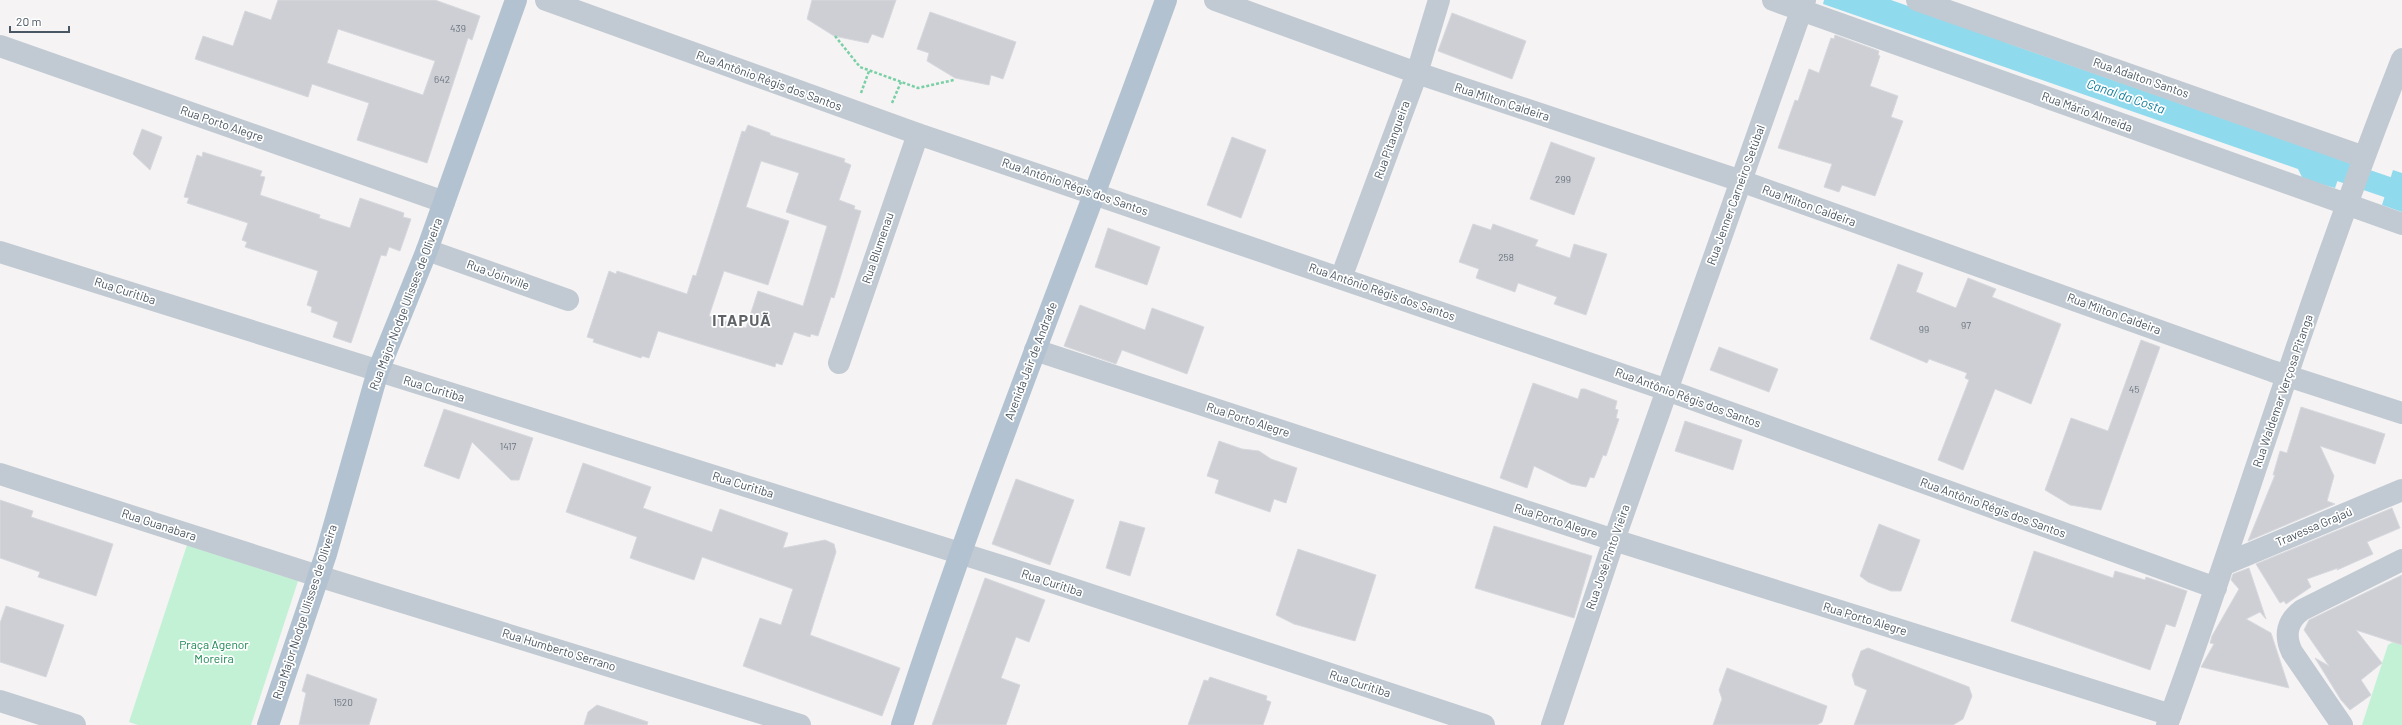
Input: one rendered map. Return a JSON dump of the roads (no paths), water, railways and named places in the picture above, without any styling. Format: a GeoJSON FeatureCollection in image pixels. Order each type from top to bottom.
{"type":"FeatureCollection","features":[{"type":"Feature","properties":{"kind":"main road","name":"Rua Major Nodge Ulisses de Oliveira"},"geometry":{"type":"LineString","coordinates":[[268,725],[318,576],[378,371],[427,250],[516,0]]}},
{"type":"Feature","properties":{"kind":"main road","name":"Avenida Jair de Andrade"},"geometry":{"type":"LineString","coordinates":[[902,725],[961,553],[1035,350],[1096,194],[1166,0]]}},
{"type":"Feature","properties":{"kind":"street","name":"Rua Antônio Régis dos Santos"},"geometry":{"type":"LineString","coordinates":[[546,0],[918,134],[1666,390],[2216,588]]}},
{"type":"Feature","properties":{"kind":"street","name":"Rua Milton Caldeira"},"geometry":{"type":"LineString","coordinates":[[1215,0],[1417,73],[1741,181],[2287,376],[2402,413]]}},
{"type":"Feature","properties":{"kind":"street","name":"Rua Pitangueira"},"geometry":{"type":"LineString","coordinates":[[1341,278],[1417,73],[1439,0]]}},
{"type":"Feature","properties":{"kind":"street","name":"Rua Mário Almeida"},"geometry":{"type":"LineString","coordinates":[[1773,0],[1803,5],[2349,201],[2402,224]]}},
{"type":"Feature","properties":{"kind":"street","name":"Rua Adalton Santos"},"geometry":{"type":"LineString","coordinates":[[1917,0],[2363,160]]}},
{"type":"Feature","properties":{"kind":"street","name":"Rua Jenner Carneiro Setúbal"},"geometry":{"type":"LineString","coordinates":[[1666,390],[1803,5]]}},
{"type":"Feature","properties":{"kind":"street","name":"Rua Porto Alegre"},"geometry":{"type":"LineString","coordinates":[[0,46],[444,202]]}},
{"type":"Feature","properties":{"kind":"street","name":"Rua Waldemar Verçosa Pitanga"},"geometry":{"type":"LineString","coordinates":[[2169,720],[2225,564],[2287,376],[2363,160],[2402,59]]}},
{"type":"Feature","properties":{"kind":"street","name":"Rua Blumenau"},"geometry":{"type":"LineString","coordinates":[[839,363],[918,134]]}},
{"type":"Feature","properties":{"kind":"street","name":"Rua Joinville"},"geometry":{"type":"LineString","coordinates":[[427,250],[568,300]]}},
{"type":"Feature","properties":{"kind":"street","name":"Rua Curitiba"},"geometry":{"type":"LineString","coordinates":[[0,252],[961,553],[1484,725]]}},
{"type":"Feature","properties":{"kind":"street","name":"Rua Porto Alegre"},"geometry":{"type":"LineString","coordinates":[[1035,350],[2169,720]]}},
{"type":"Feature","properties":{"kind":"street","name":"Rua José Pinto Vieira"},"geometry":{"type":"LineString","coordinates":[[1552,725],[1666,390]]}},
{"type":"Feature","properties":{"kind":"street","name":"Rua Guanabara"},"geometry":{"type":"LineString","coordinates":[[0,474],[318,576]]}},
{"type":"Feature","properties":{"kind":"street","name":"Travessa Grajaú"},"geometry":{"type":"LineString","coordinates":[[2225,564],[2402,490]]}},
{"type":"Feature","properties":{"kind":"street"},"geometry":{"type":"LineString","coordinates":[[2342,725],[2292,652],[2289,644],[2288,628],[2296,614],[2302,610],[2402,560]]}},
{"type":"Feature","properties":{"kind":"street","name":"Rua Humberto Serrano"},"geometry":{"type":"LineString","coordinates":[[318,576],[800,725]]}},
{"type":"Feature","properties":{"kind":"street"},"geometry":{"type":"LineString","coordinates":[[0,700],[75,725]]}},
{"type":"Feature","properties":{"kind":"water"},"geometry":{"type":"Polygon","coordinates":[[[1824,0],[1891,0],[2007,41],[2007,43],[2307,148],[2339,156],[2343,165],[2335,188],[2303,179],[2298,169],[1823,4],[1824,0]]]}},
{"type":"Feature","properties":{"kind":"water"},"geometry":{"type":"Polygon","coordinates":[[[2393,170],[2402,173],[2402,212],[2382,205],[2393,170]]]}},
{"type":"Feature","properties":{"kind":"waterway","name":"Canal da Costa"},"geometry":{"type":"LineString","coordinates":[[2314,162],[2402,192]]}},
{"type":"Feature","properties":{"kind":"district","name":"ITAPUÃ"},"geometry":{"type":"Point","coordinates":[742,320]}},
{"type":"Feature","properties":{"kind":"park label","name":"Praça Agenor Moreira"},"geometry":{"type":"Point","coordinates":[214,652]}}]}
